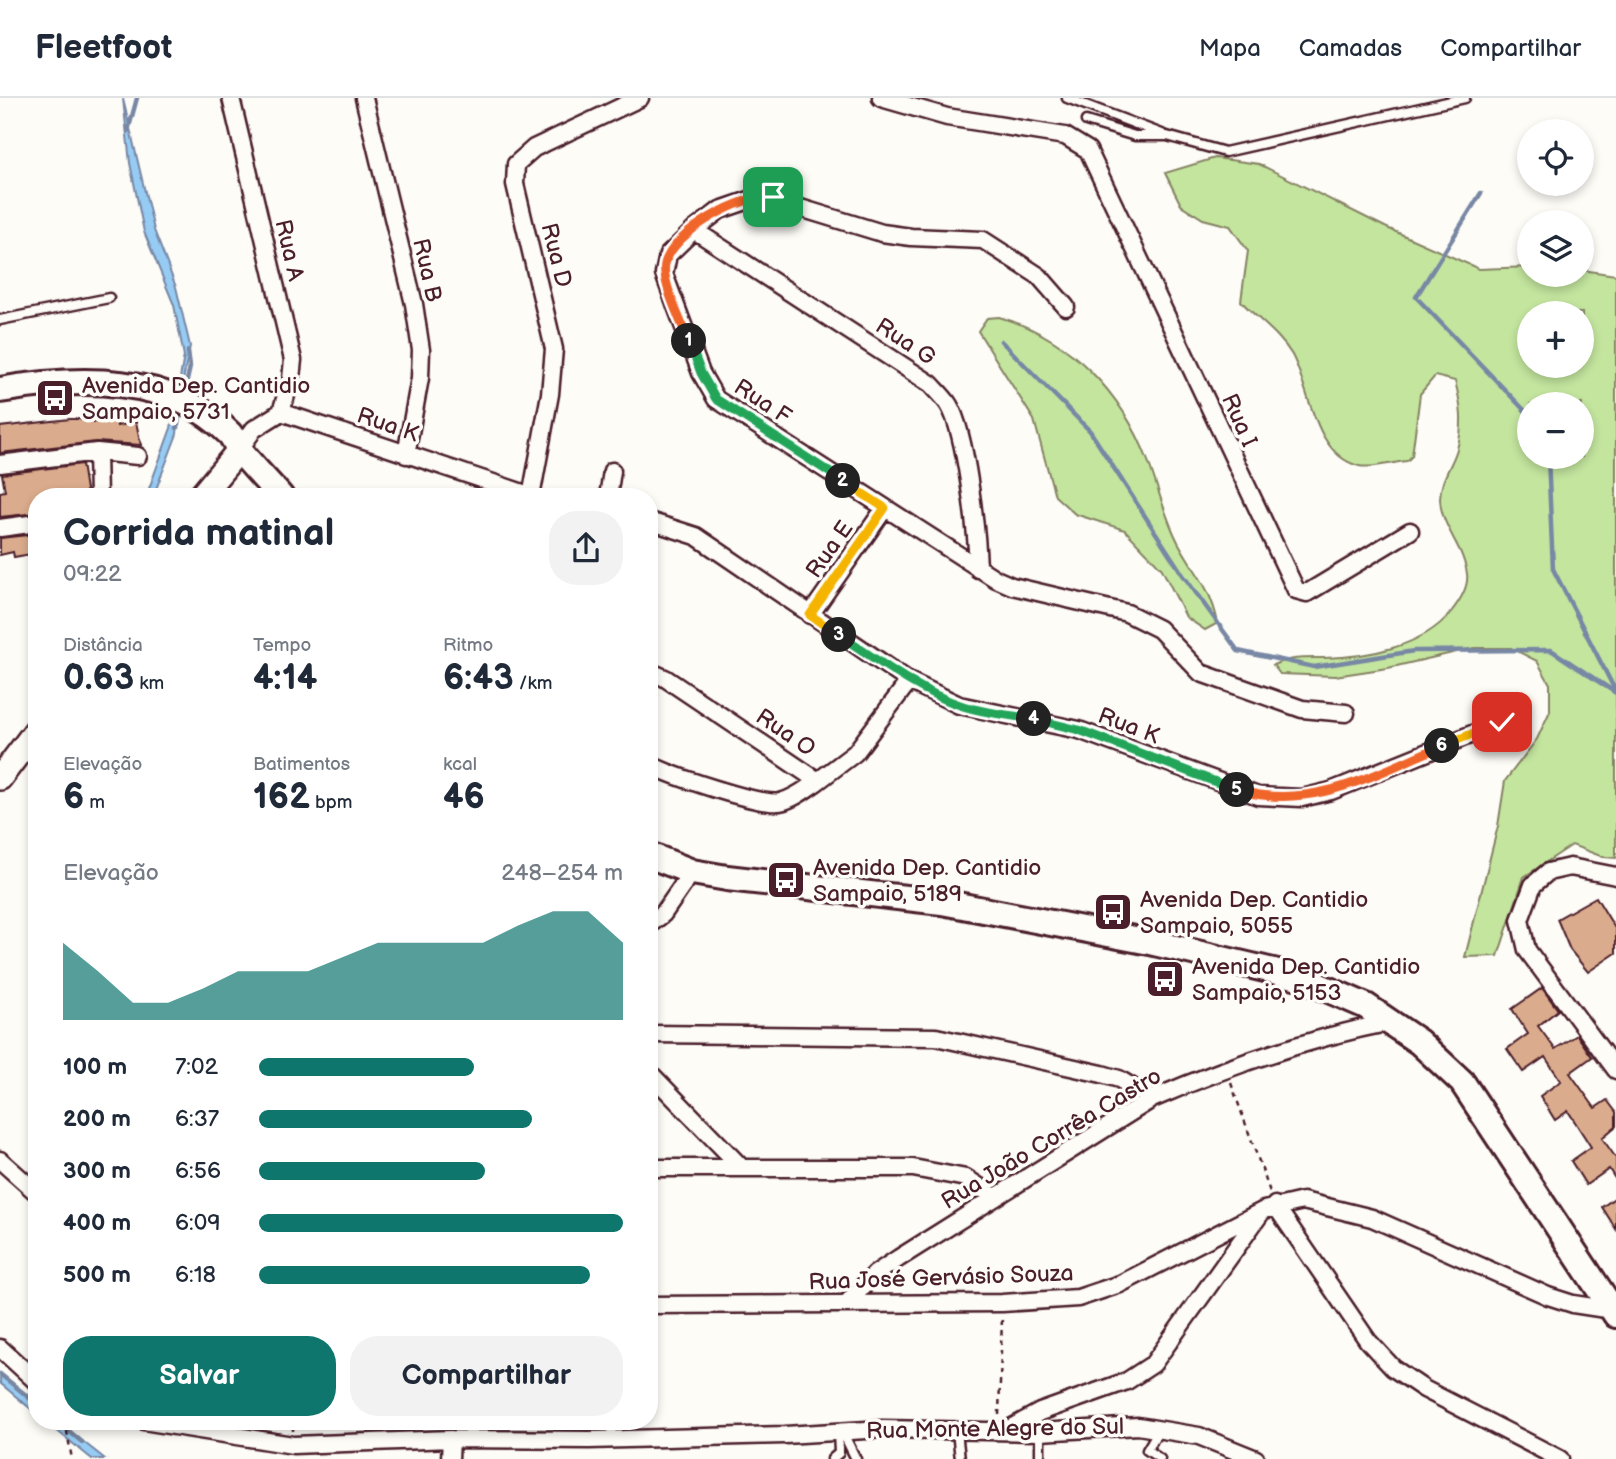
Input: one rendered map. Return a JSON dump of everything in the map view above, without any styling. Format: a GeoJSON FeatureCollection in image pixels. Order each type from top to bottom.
{"type":"FeatureCollection","features":[{"type":"Feature","properties":{"kind":"main road"},"geometry":{"type":"LineString","coordinates":[[0,390],[42,383],[105,382],[173,397],[199,411],[230,435],[239,450],[273,488]]}},
{"type":"Feature","properties":{"kind":"main road"},"geometry":{"type":"LineString","coordinates":[[658,859],[692,872],[758,883],[942,902],[1150,942],[1299,976],[1366,1006],[1439,1059],[1462,1082],[1614,1313]]}},
{"type":"Feature","properties":{"kind":"street","name":"Rua A"},"geometry":{"type":"LineString","coordinates":[[231,98],[293,360],[291,379],[281,412]]}},
{"type":"Feature","properties":{"kind":"street","name":"Rua B"},"geometry":{"type":"LineString","coordinates":[[364,98],[414,304],[421,350],[420,378],[406,454]]}},
{"type":"Feature","properties":{"kind":"street","name":"Rua D"},"geometry":{"type":"LineString","coordinates":[[534,488],[550,394],[554,349],[515,184],[516,164],[534,148],[640,98]]}},
{"type":"Feature","properties":{"kind":"street","name":"Rua I"},"geometry":{"type":"LineString","coordinates":[[880,98],[947,117],[1065,136],[1088,150],[1292,585],[1307,593],[1409,531]]}},
{"type":"Feature","properties":{"kind":"street","name":"Rua F"},"geometry":{"type":"LineString","coordinates":[[1066,307],[1039,276],[983,240],[890,234],[761,196],[720,210],[694,230],[668,255],[664,274],[708,386],[716,399],[978,569],[1012,586],[1127,613],[1145,621],[1159,629],[1194,669],[1302,709],[1346,713]]}},
{"type":"Feature","properties":{"kind":"street","name":"Rua G"},"geometry":{"type":"LineString","coordinates":[[694,230],[931,384],[942,395],[950,406],[957,432],[975,522],[978,569]]}},
{"type":"Feature","properties":{"kind":"street"},"geometry":{"type":"LineString","coordinates":[[208,488],[254,429],[281,412]]}},
{"type":"Feature","properties":{"kind":"street","name":"Rua K"},"geometry":{"type":"LineString","coordinates":[[281,412],[506,488]]}},
{"type":"Feature","properties":{"kind":"street"},"geometry":{"type":"LineString","coordinates":[[97,452],[98,488]]}},
{"type":"Feature","properties":{"kind":"street"},"geometry":{"type":"LineString","coordinates":[[0,464],[97,452],[138,456]]}},
{"type":"Feature","properties":{"kind":"street"},"geometry":{"type":"LineString","coordinates":[[609,488],[612,471]]}},
{"type":"Feature","properties":{"kind":"street","name":"Rua E"},"geometry":{"type":"LineString","coordinates":[[810,615],[885,508]]}},
{"type":"Feature","properties":{"kind":"street"},"geometry":{"type":"LineString","coordinates":[[0,528],[28,524]]}},
{"type":"Feature","properties":{"kind":"street","name":"Rua K"},"geometry":{"type":"LineString","coordinates":[[658,524],[696,536],[909,681],[959,705],[1079,730],[1231,788],[1278,799],[1302,798],[1331,791],[1502,722]]}},
{"type":"Feature","properties":{"kind":"street","name":"Rua O"},"geometry":{"type":"LineString","coordinates":[[658,675],[818,781],[855,753],[909,681]]}},
{"type":"Feature","properties":{"kind":"street"},"geometry":{"type":"LineString","coordinates":[[0,779],[28,741]]}},
{"type":"Feature","properties":{"kind":"street"},"geometry":{"type":"LineString","coordinates":[[658,768],[690,780],[767,802],[789,798],[818,781]]}},
{"type":"Feature","properties":{"kind":"street"},"geometry":{"type":"LineString","coordinates":[[1616,876],[1570,867],[1548,872],[1533,885],[1520,920],[1527,950],[1616,1070]]}},
{"type":"Feature","properties":{"kind":"street"},"geometry":{"type":"LineString","coordinates":[[658,918],[692,872]]}},
{"type":"Feature","properties":{"kind":"street","name":"Rua João Corrêa Castro"},"geometry":{"type":"LineString","coordinates":[[1337,1033],[1366,1006]]}},
{"type":"Feature","properties":{"kind":"street","name":"Rua João Corrêa Castro"},"geometry":{"type":"LineString","coordinates":[[847,1303],[875,1274],[1152,1099],[1226,1069],[1337,1033],[1391,1022]]}},
{"type":"Feature","properties":{"kind":"street"},"geometry":{"type":"LineString","coordinates":[[658,1034],[936,1037],[1102,1074],[1119,1079],[1152,1099]]}},
{"type":"Feature","properties":{"kind":"street"},"geometry":{"type":"LineString","coordinates":[[658,1081],[742,1168]]}},
{"type":"Feature","properties":{"kind":"street"},"geometry":{"type":"LineString","coordinates":[[0,1160],[28,1185]]}},
{"type":"Feature","properties":{"kind":"street"},"geometry":{"type":"LineString","coordinates":[[658,1168],[913,1168],[966,1178],[995,1197]]}},
{"type":"Feature","properties":{"kind":"street","name":"Rua José Gervásio Souza"},"geometry":{"type":"LineString","coordinates":[[658,1305],[1002,1303],[1078,1298],[1107,1290],[1269,1208],[1303,1201],[1320,1203],[1372,1218],[1548,1296],[1614,1313]]}},
{"type":"Feature","properties":{"kind":"street"},"geometry":{"type":"LineString","coordinates":[[1003,1429],[1040,1412],[1127,1381],[1153,1364],[1164,1354],[1217,1272],[1269,1208],[1368,1340],[1393,1368],[1424,1389],[1560,1459]]}},
{"type":"Feature","properties":{"kind":"street"},"geometry":{"type":"LineString","coordinates":[[0,1348],[28,1374]]}},
{"type":"Feature","properties":{"kind":"street","name":"Rua Monte Alegre do Sul"},"geometry":{"type":"LineString","coordinates":[[199,1430],[293,1445],[451,1438],[611,1439],[840,1431],[1003,1429],[1040,1432],[1119,1426],[1160,1428],[1199,1436],[1256,1459]]}},
{"type":"Feature","properties":{"kind":"street"},"geometry":{"type":"LineString","coordinates":[[450,1459],[451,1438]]}},
{"type":"Feature","properties":{"kind":"lane"},"geometry":{"type":"LineString","coordinates":[[1067,98],[1167,136],[1224,152],[1465,98]]}},
{"type":"Feature","properties":{"kind":"lane"},"geometry":{"type":"LineString","coordinates":[[1086,121],[1135,136],[1167,136]]}},
{"type":"Feature","properties":{"kind":"lane"},"geometry":{"type":"LineString","coordinates":[[0,320],[109,298]]}},
{"type":"Feature","properties":{"kind":"lane"},"geometry":{"type":"LineString","coordinates":[[1142,1459],[1160,1428]]}},
{"type":"Feature","properties":{"kind":"lane"},"geometry":{"type":"LineString","coordinates":[[957,1429],[960,1459]]}},
{"type":"Feature","properties":{"kind":"lane"},"geometry":{"type":"LineString","coordinates":[[611,1439],[612,1430]]}},
{"type":"Feature","properties":{"kind":"lane"},"geometry":{"type":"LineString","coordinates":[[832,1459],[839,1453],[840,1431]]}},
{"type":"Feature","properties":{"kind":"lane"},"geometry":{"type":"LineString","coordinates":[[840,1431],[856,1459]]}},
{"type":"Feature","properties":{"kind":"lane"},"geometry":{"type":"LineString","coordinates":[[1040,1432],[1040,1459]]}},
{"type":"Feature","properties":{"kind":"lane"},"geometry":{"type":"LineString","coordinates":[[1147,1450],[1160,1459]]}},
{"type":"Feature","properties":{"kind":"path"},"geometry":{"type":"LineString","coordinates":[[1226,1069],[1269,1208]]}},
{"type":"Feature","properties":{"kind":"path"},"geometry":{"type":"LineString","coordinates":[[1002,1303],[1003,1429]]}},
{"type":"Feature","properties":{"kind":"path"},"geometry":{"type":"LineString","coordinates":[[67,1430],[72,1459]]}},
{"type":"Feature","properties":{"kind":"green space"},"geometry":{"type":"Polygon","coordinates":[[[1215,158],[1259,164],[1385,227],[1479,269],[1517,267],[1517,287],[1594,287],[1594,272],[1616,275],[1616,858],[1603,857],[1572,845],[1524,877],[1498,956],[1465,957],[1498,826],[1505,781],[1537,739],[1550,711],[1550,684],[1537,661],[1511,648],[1474,648],[1388,668],[1335,676],[1280,674],[1273,665],[1292,659],[1341,657],[1393,648],[1425,634],[1439,624],[1457,604],[1465,589],[1467,574],[1462,555],[1444,519],[1440,499],[1442,486],[1457,449],[1460,431],[1460,406],[1455,381],[1435,376],[1420,394],[1412,456],[1407,461],[1364,467],[1344,459],[1332,449],[1323,435],[1287,347],[1241,301],[1248,251],[1230,226],[1203,219],[1181,205],[1165,173],[1215,158]]]}},
{"type":"Feature","properties":{"kind":"green space"},"geometry":{"type":"Polygon","coordinates":[[[999,317],[1049,338],[1070,353],[1108,391],[1124,413],[1148,461],[1173,532],[1206,589],[1218,623],[1205,630],[1186,617],[1162,569],[1125,530],[1075,514],[1055,496],[1034,420],[978,331],[987,318],[999,317]]]}},
{"type":"Feature","properties":{"kind":"water"},"geometry":{"type":"Polygon","coordinates":[[[123,99],[154,230],[176,287],[190,346],[181,390],[177,434],[156,488],[149,488],[171,428],[184,356],[174,305],[144,232],[130,163],[123,99]]]}},
{"type":"Feature","properties":{"kind":"water"},"geometry":{"type":"Polygon","coordinates":[[[0,1375],[28,1397],[28,1406],[0,1383],[0,1375]]]}},
{"type":"Feature","properties":{"kind":"water"},"geometry":{"type":"Polygon","coordinates":[[[56,1430],[68,1430],[105,1459],[92,1459],[56,1430]]]}},
{"type":"Feature","properties":{"kind":"building"},"geometry":{"type":"Polygon","coordinates":[[[92,419],[94,422],[111,419],[116,420],[117,426],[136,422],[141,445],[96,442],[0,453],[0,427],[92,419]]]}},
{"type":"Feature","properties":{"kind":"building"},"geometry":{"type":"Polygon","coordinates":[[[82,464],[86,488],[28,488],[28,514],[0,517],[0,492],[5,491],[2,474],[82,464]]]}},
{"type":"Feature","properties":{"kind":"building"},"geometry":{"type":"Polygon","coordinates":[[[28,535],[28,555],[14,557],[13,552],[0,555],[0,538],[28,535]]]}},
{"type":"Feature","properties":{"kind":"building"},"geometry":{"type":"Polygon","coordinates":[[[1596,897],[1616,930],[1616,953],[1588,972],[1570,950],[1557,919],[1596,897]]]}},
{"type":"Feature","properties":{"kind":"building"},"geometry":{"type":"Polygon","coordinates":[[[1542,988],[1558,1010],[1538,1026],[1555,1049],[1577,1035],[1592,1057],[1570,1073],[1595,1108],[1607,1100],[1616,1112],[1616,1126],[1602,1138],[1616,1158],[1616,1180],[1609,1169],[1586,1185],[1571,1161],[1591,1147],[1568,1111],[1555,1120],[1540,1096],[1561,1081],[1545,1057],[1523,1072],[1507,1049],[1528,1034],[1512,1009],[1542,988]]]}},
{"type":"Feature","properties":{"kind":"building"},"geometry":{"type":"Polygon","coordinates":[[[1616,1197],[1616,1229],[1602,1207],[1616,1197]]]}},
{"type":"Feature","properties":{"kind":"waterway"},"geometry":{"type":"LineString","coordinates":[[128,131],[137,98]]}},
{"type":"Feature","properties":{"kind":"waterway"},"geometry":{"type":"LineString","coordinates":[[1481,193],[1416,297],[1517,402]]}},
{"type":"Feature","properties":{"kind":"waterway"},"geometry":{"type":"LineString","coordinates":[[1001,341],[1090,431],[1183,575],[1238,651],[1314,667],[1414,651],[1551,650],[1616,693]]}},
{"type":"Feature","properties":{"kind":"waterway"},"geometry":{"type":"LineString","coordinates":[[184,394],[190,367],[188,351]]}},
{"type":"Feature","properties":{"kind":"waterway"},"geometry":{"type":"LineString","coordinates":[[177,428],[181,409]]}},
{"type":"Feature","properties":{"kind":"waterway"},"geometry":{"type":"LineString","coordinates":[[1549,469],[1553,569],[1616,692]]}},
{"type":"Feature","properties":{"kind":"waterway"},"geometry":{"type":"LineString","coordinates":[[0,1374],[28,1397]]}},
{"type":"Feature","properties":{"kind":"waterway"},"geometry":{"type":"LineString","coordinates":[[69,1431],[82,1442]]}},
{"type":"Feature","properties":{"kind":"place","name":"Avenida Dep. Cantidio Sampaio, 5731"},"geometry":{"type":"Point","coordinates":[55,398]}},
{"type":"Feature","properties":{"kind":"place","name":"Avenida Dep. Cantidio Sampaio, 5189"},"geometry":{"type":"Point","coordinates":[786,880]}},
{"type":"Feature","properties":{"kind":"place","name":"Avenida Dep. Cantidio Sampaio, 5055"},"geometry":{"type":"Point","coordinates":[1113,912]}},
{"type":"Feature","properties":{"kind":"place","name":"Avenida Dep. Cantidio Sampaio, 5153"},"geometry":{"type":"Point","coordinates":[1165,979]}},
{"type":"Feature","properties":{"kind":"route"},"geometry":{"type":"LineString","coordinates":[[773,197],[748,198],[720,210],[668,255],[664,274],[701,373],[716,399],[885,508],[810,615],[909,681],[959,705],[1079,730],[1115,746],[1258,796],[1302,798],[1331,791],[1502,722]]}}]}
